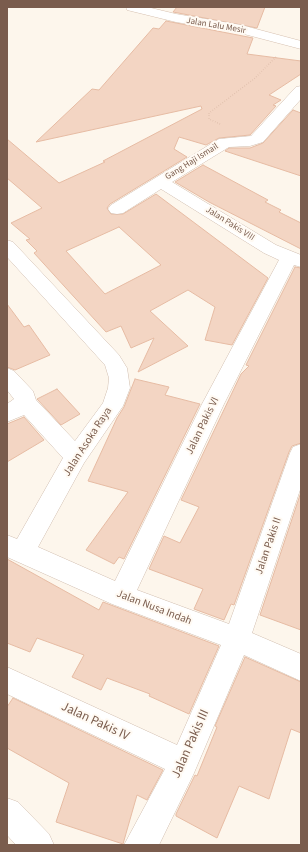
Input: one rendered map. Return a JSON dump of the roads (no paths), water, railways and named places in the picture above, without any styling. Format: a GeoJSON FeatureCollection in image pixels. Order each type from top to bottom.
{"type":"FeatureCollection","features":[{"type":"Feature","properties":{"kind":"street","name":"Jalan Lalu Mesir"},"geometry":{"type":"LineString","coordinates":[[132,7],[176,18],[241,29],[301,45]]}},
{"type":"Feature","properties":{"kind":"street","name":"Gang Haji Ismail"},"geometry":{"type":"LineString","coordinates":[[117,209],[225,142],[250,141],[257,139],[301,90]]}},
{"type":"Feature","properties":{"kind":"street","name":"Jalan Pakis VIII"},"geometry":{"type":"LineString","coordinates":[[161,182],[270,250],[295,259]]}},
{"type":"Feature","properties":{"kind":"street","name":"Jalan Asoka Raya"},"geometry":{"type":"LineString","coordinates":[[7,246],[112,360],[117,368],[119,388],[112,406],[15,549]]}},
{"type":"Feature","properties":{"kind":"street","name":"Jalan Pakis VI"},"geometry":{"type":"LineString","coordinates":[[121,596],[213,404],[295,259]]}},
{"type":"Feature","properties":{"kind":"street"},"geometry":{"type":"LineString","coordinates":[[7,376],[23,394],[25,402],[76,457]]}},
{"type":"Feature","properties":{"kind":"street"},"geometry":{"type":"LineString","coordinates":[[7,414],[22,406],[25,402]]}},
{"type":"Feature","properties":{"kind":"street","name":"Jalan Pakis II"},"geometry":{"type":"LineString","coordinates":[[237,639],[301,453]]}},
{"type":"Feature","properties":{"kind":"street","name":"Jalan Nusa Indah"},"geometry":{"type":"LineString","coordinates":[[15,549],[121,596],[237,639],[301,668]]}},
{"type":"Feature","properties":{"kind":"street","name":"Jalan Pakis III"},"geometry":{"type":"LineString","coordinates":[[140,845],[147,836],[184,763],[237,639]]}},
{"type":"Feature","properties":{"kind":"street","name":"Jalan Pakis IV"},"geometry":{"type":"LineString","coordinates":[[7,680],[184,763]]}},
{"type":"Feature","properties":{"kind":"street"},"geometry":{"type":"LineString","coordinates":[[7,812],[38,845]]}}]}
